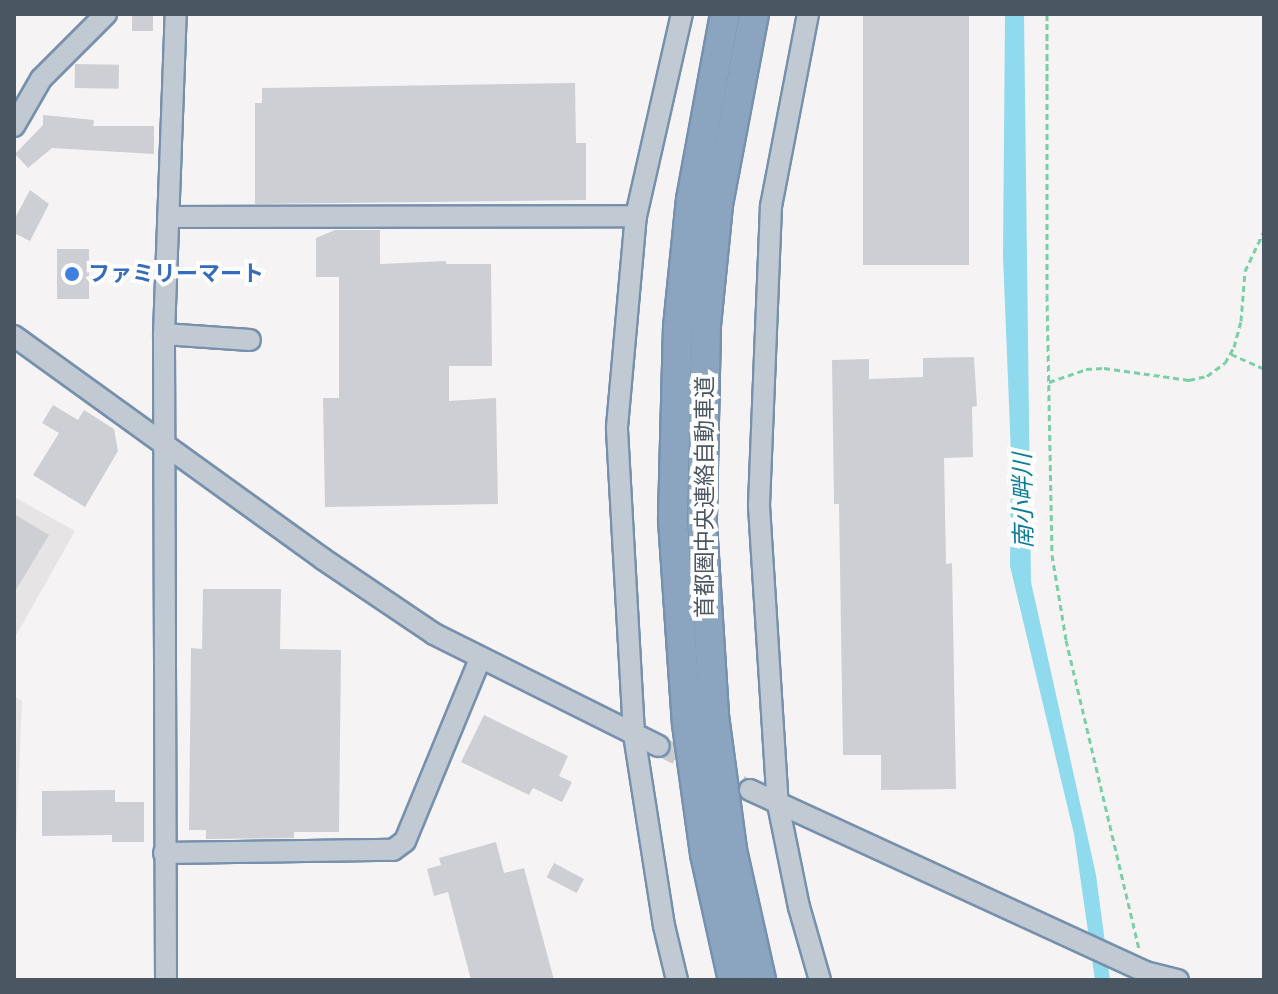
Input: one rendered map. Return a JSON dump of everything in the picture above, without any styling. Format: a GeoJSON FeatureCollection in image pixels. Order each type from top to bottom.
{"type":"FeatureCollection","features":[{"type":"Feature","properties":{"kind":"highway","name":"首都圏中央連絡自動車道"},"geometry":{"type":"LineString","coordinates":[[725,14],[691,199],[678,326],[673,520],[687,724],[705,854],[733,980]]}},
{"type":"Feature","properties":{"kind":"highway","name":"首都圏中央連絡自動車道"},"geometry":{"type":"LineString","coordinates":[[754,14],[715,236],[705,355],[702,524],[714,716],[732,850],[761,980]]}},
{"type":"Feature","properties":{"kind":"street"},"geometry":{"type":"LineString","coordinates":[[14,126],[41,79],[106,14]]}},
{"type":"Feature","properties":{"kind":"street"},"geometry":{"type":"LineString","coordinates":[[166,980],[164,334],[176,14]]}},
{"type":"Feature","properties":{"kind":"street"},"geometry":{"type":"LineString","coordinates":[[677,980],[664,926],[634,734],[618,493],[617,427],[622,343],[636,216],[682,14]]}},
{"type":"Feature","properties":{"kind":"street"},"geometry":{"type":"LineString","coordinates":[[808,14],[771,206],[759,506],[778,804],[799,907],[820,980]]}},
{"type":"Feature","properties":{"kind":"street"},"geometry":{"type":"LineString","coordinates":[[168,217],[636,216]]}},
{"type":"Feature","properties":{"kind":"street"},"geometry":{"type":"LineString","coordinates":[[164,334],[250,340]]}},
{"type":"Feature","properties":{"kind":"street"},"geometry":{"type":"LineString","coordinates":[[14,336],[392,607],[480,659],[659,746]]}},
{"type":"Feature","properties":{"kind":"street"},"geometry":{"type":"LineString","coordinates":[[164,853],[393,850],[405,841],[480,659]]}},
{"type":"Feature","properties":{"kind":"street"},"geometry":{"type":"LineString","coordinates":[[750,790],[1144,972],[1178,980]]}},
{"type":"Feature","properties":{"kind":"path"},"geometry":{"type":"LineString","coordinates":[[1047,14],[1052,555],[1059,598],[1144,972]]}},
{"type":"Feature","properties":{"kind":"path"},"geometry":{"type":"LineString","coordinates":[[1049,382],[1086,369],[1104,368],[1189,380],[1207,376],[1231,354],[1241,321],[1245,271],[1264,231]]}},
{"type":"Feature","properties":{"kind":"path"},"geometry":{"type":"LineString","coordinates":[[1231,354],[1264,369]]}},
{"type":"Feature","properties":{"kind":"shaded area"},"geometry":{"type":"Polygon","coordinates":[[[14,497],[75,531],[14,639],[14,497]]]}},
{"type":"Feature","properties":{"kind":"shaded area"},"geometry":{"type":"Polygon","coordinates":[[[14,696],[22,701],[16,846],[14,846],[14,696]]]}},
{"type":"Feature","properties":{"kind":"water","name":"南小畔川"},"geometry":{"type":"Polygon","coordinates":[[[1005,14],[1024,14],[1031,582],[1096,875],[1110,980],[1095,980],[1074,834],[1010,566],[1011,454],[1003,256],[1005,14]]]}},
{"type":"Feature","properties":{"kind":"building"},"geometry":{"type":"Polygon","coordinates":[[[132,14],[153,14],[153,31],[132,31],[132,14]]]}},
{"type":"Feature","properties":{"kind":"building"},"geometry":{"type":"Polygon","coordinates":[[[863,14],[969,14],[969,265],[863,265],[863,14]]]}},
{"type":"Feature","properties":{"kind":"building"},"geometry":{"type":"Polygon","coordinates":[[[75,64],[119,65],[119,89],[75,88],[75,64]]]}},
{"type":"Feature","properties":{"kind":"building"},"geometry":{"type":"Polygon","coordinates":[[[575,83],[576,143],[586,143],[586,200],[255,204],[255,103],[262,103],[262,88],[575,83]]]}},
{"type":"Feature","properties":{"kind":"building"},"geometry":{"type":"Polygon","coordinates":[[[43,115],[94,120],[93,126],[154,126],[154,154],[52,148],[28,168],[15,154],[43,125],[43,115]]]}},
{"type":"Feature","properties":{"kind":"building"},"geometry":{"type":"Polygon","coordinates":[[[30,190],[49,204],[30,241],[14,233],[14,220],[30,190]]]}},
{"type":"Feature","properties":{"kind":"building"},"geometry":{"type":"Polygon","coordinates":[[[335,230],[380,230],[380,264],[446,261],[446,264],[491,264],[492,366],[449,366],[449,401],[496,398],[498,504],[325,507],[323,398],[339,398],[339,277],[316,277],[316,238],[335,230]]]}},
{"type":"Feature","properties":{"kind":"building","name":"ファミリーマート"},"geometry":{"type":"Polygon","coordinates":[[[57,249],[89,249],[89,299],[57,299],[57,249]]]}},
{"type":"Feature","properties":{"kind":"building"},"geometry":{"type":"Polygon","coordinates":[[[974,357],[977,406],[972,407],[973,457],[944,458],[946,564],[952,563],[956,789],[881,790],[881,755],[843,755],[839,504],[834,504],[832,360],[869,359],[869,379],[923,377],[923,358],[974,357]]]}},
{"type":"Feature","properties":{"kind":"building"},"geometry":{"type":"Polygon","coordinates":[[[53,405],[78,420],[84,410],[114,429],[118,451],[85,507],[33,475],[59,433],[42,423],[53,405]]]}},
{"type":"Feature","properties":{"kind":"building"},"geometry":{"type":"Polygon","coordinates":[[[14,514],[49,535],[14,593],[14,514]]]}},
{"type":"Feature","properties":{"kind":"building"},"geometry":{"type":"Polygon","coordinates":[[[203,589],[281,589],[280,649],[341,650],[339,832],[294,832],[294,838],[206,839],[206,830],[189,830],[191,648],[202,649],[203,589]]]}},
{"type":"Feature","properties":{"kind":"building"},"geometry":{"type":"Polygon","coordinates":[[[484,715],[568,756],[559,776],[572,782],[562,802],[533,788],[529,795],[461,762],[484,715]]]}},
{"type":"Feature","properties":{"kind":"building"},"geometry":{"type":"Polygon","coordinates":[[[115,790],[115,802],[144,802],[144,842],[112,842],[112,835],[42,836],[42,791],[115,790]]]}},
{"type":"Feature","properties":{"kind":"building"},"geometry":{"type":"Polygon","coordinates":[[[496,842],[504,873],[524,868],[554,980],[471,980],[448,892],[434,896],[427,869],[441,865],[439,858],[496,842]]]}},
{"type":"Feature","properties":{"kind":"building"},"geometry":{"type":"Polygon","coordinates":[[[554,863],[584,879],[577,893],[546,877],[554,863]]]}},
{"type":"Feature","properties":{"kind":"tunnel"},"geometry":{"type":"LineString","coordinates":[[659,746],[750,790]]}},
{"type":"Feature","properties":{"kind":"place","name":"ファミリーマート"},"geometry":{"type":"Point","coordinates":[72,274]}}]}
